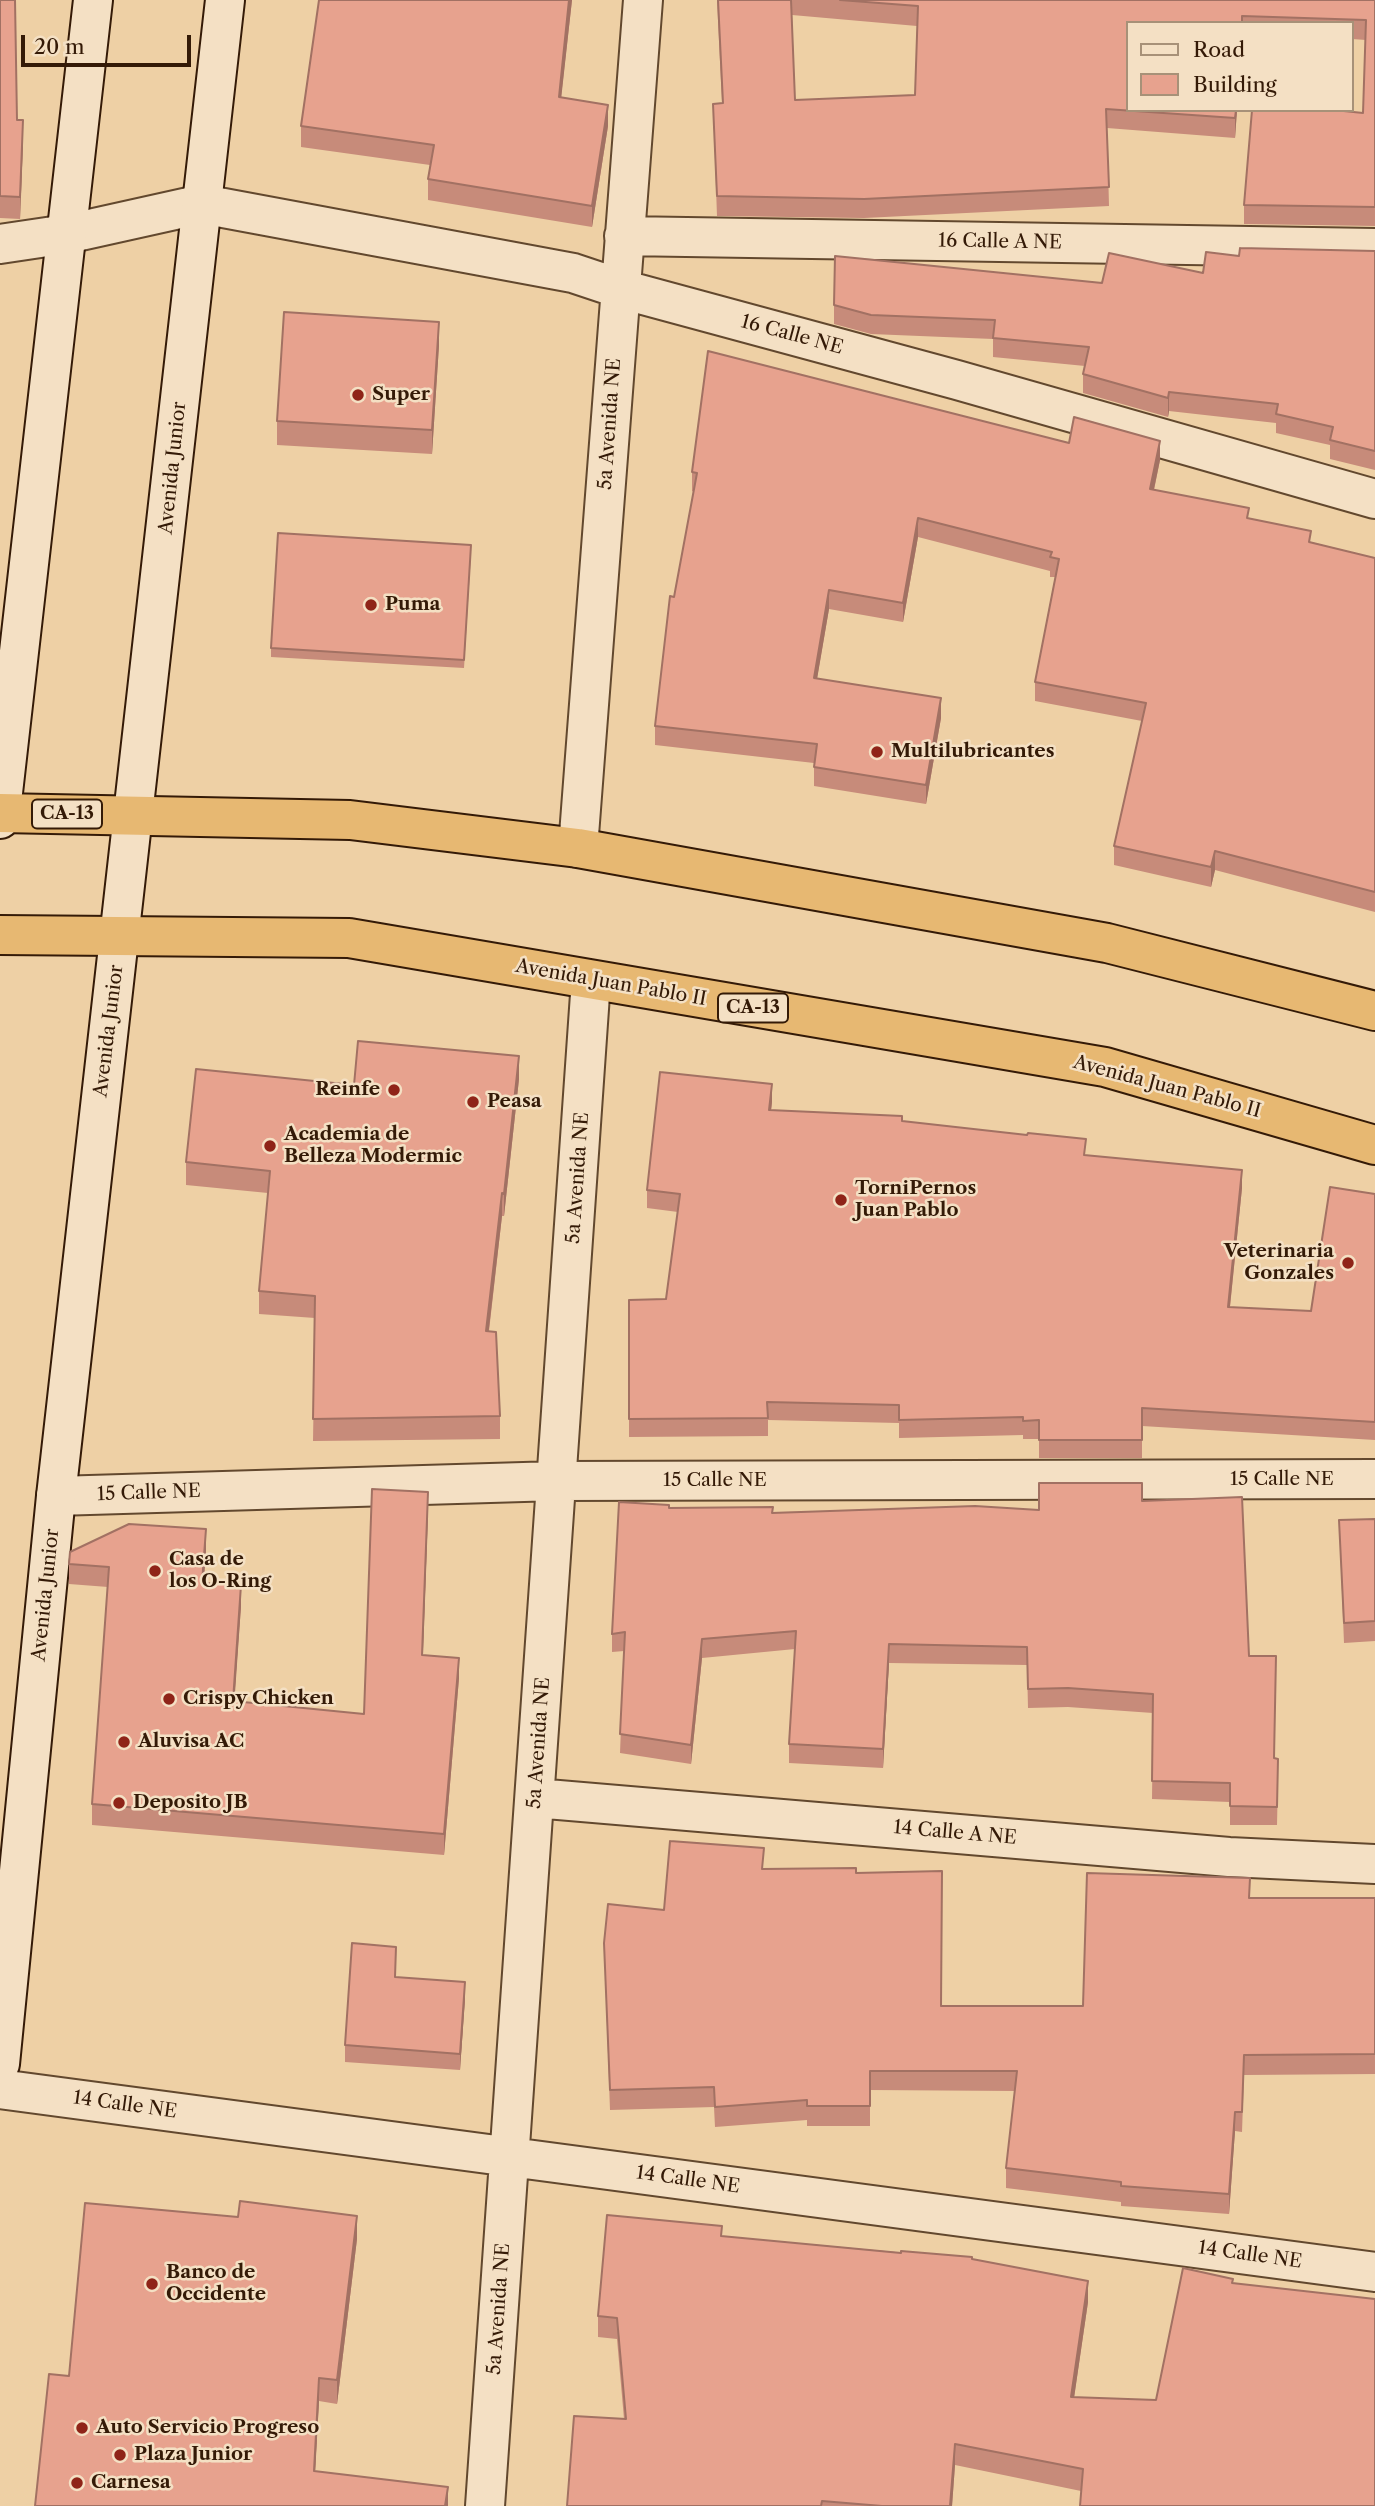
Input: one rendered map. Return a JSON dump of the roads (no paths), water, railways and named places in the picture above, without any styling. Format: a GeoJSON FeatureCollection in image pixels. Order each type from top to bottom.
{"type":"FeatureCollection","features":[{"type":"Feature","properties":{"kind":"highway","name":"CA-13"},"geometry":{"type":"LineString","coordinates":[[0,813],[350,820],[578,848],[1107,943],[1375,1011]]}},
{"type":"Feature","properties":{"kind":"highway","name":"Avenida Juan Pablo II"},"geometry":{"type":"LineString","coordinates":[[0,934],[349,938],[1105,1067],[1375,1145]]}},
{"type":"Feature","properties":{"kind":"street"},"geometry":{"type":"LineString","coordinates":[[0,819],[93,0]]}},
{"type":"Feature","properties":{"kind":"street","name":"Avenida Junior"},"geometry":{"type":"LineString","coordinates":[[0,2064],[3,1996],[56,1496],[225,0]]}},
{"type":"Feature","properties":{"kind":"street","name":"5a Avenida NE"},"geometry":{"type":"LineString","coordinates":[[578,848],[643,0]]}},
{"type":"Feature","properties":{"kind":"street"},"geometry":{"type":"LineString","coordinates":[[0,244],[67,234],[202,204]]}},
{"type":"Feature","properties":{"kind":"street","name":"16 Calle NE"},"geometry":{"type":"LineString","coordinates":[[202,204],[573,273],[621,289],[957,380],[1375,499]]}},
{"type":"Feature","properties":{"kind":"street","name":"16 Calle A NE"},"geometry":{"type":"LineString","coordinates":[[624,236],[1375,248]]}},
{"type":"Feature","properties":{"kind":"street","name":"5a Avenida NE"},"geometry":{"type":"LineString","coordinates":[[485,2506],[591,980]]}},
{"type":"Feature","properties":{"kind":"street","name":"15 Calle NE"},"geometry":{"type":"LineString","coordinates":[[56,1496],[556,1481],[1375,1479]]}},
{"type":"Feature","properties":{"kind":"street","name":"14 Calle A NE"},"geometry":{"type":"LineString","coordinates":[[535,1798],[1229,1857],[1375,1864]]}},
{"type":"Feature","properties":{"kind":"street","name":"14 Calle NE"},"geometry":{"type":"LineString","coordinates":[[0,2089],[1375,2272]]}},
{"type":"Feature","properties":{"kind":"place","name":"Super"},"geometry":{"type":"Point","coordinates":[358,395]}},
{"type":"Feature","properties":{"kind":"place","name":"Puma"},"geometry":{"type":"Point","coordinates":[371,605]}},
{"type":"Feature","properties":{"kind":"place","name":"Multilubricantes"},"geometry":{"type":"Point","coordinates":[877,752]}},
{"type":"Feature","properties":{"kind":"place","name":"Reinfe"},"geometry":{"type":"Point","coordinates":[394,1090]}},
{"type":"Feature","properties":{"kind":"place","name":"Peasa"},"geometry":{"type":"Point","coordinates":[473,1102]}},
{"type":"Feature","properties":{"kind":"place","name":"Academia de Belleza Modermic"},"geometry":{"type":"Point","coordinates":[270,1146]}},
{"type":"Feature","properties":{"kind":"place","name":"TorniPernos Juan Pablo"},"geometry":{"type":"Point","coordinates":[841,1200]}},
{"type":"Feature","properties":{"kind":"place","name":"Veterinaria Gonzales"},"geometry":{"type":"Point","coordinates":[1348,1263]}},
{"type":"Feature","properties":{"kind":"place","name":"Casa de los O-Ring"},"geometry":{"type":"Point","coordinates":[155,1571]}},
{"type":"Feature","properties":{"kind":"place","name":"Crispy Chicken"},"geometry":{"type":"Point","coordinates":[169,1699]}},
{"type":"Feature","properties":{"kind":"place","name":"Aluvisa AC"},"geometry":{"type":"Point","coordinates":[124,1742]}},
{"type":"Feature","properties":{"kind":"place","name":"Deposito JB"},"geometry":{"type":"Point","coordinates":[119,1803]}},
{"type":"Feature","properties":{"kind":"place","name":"Banco de Occidente"},"geometry":{"type":"Point","coordinates":[152,2284]}},
{"type":"Feature","properties":{"kind":"place","name":"Auto Servicio Progreso"},"geometry":{"type":"Point","coordinates":[82,2428]}},
{"type":"Feature","properties":{"kind":"place","name":"Plaza Junior"},"geometry":{"type":"Point","coordinates":[120,2455]}},
{"type":"Feature","properties":{"kind":"place","name":"Carnesa"},"geometry":{"type":"Point","coordinates":[77,2483]}}]}
